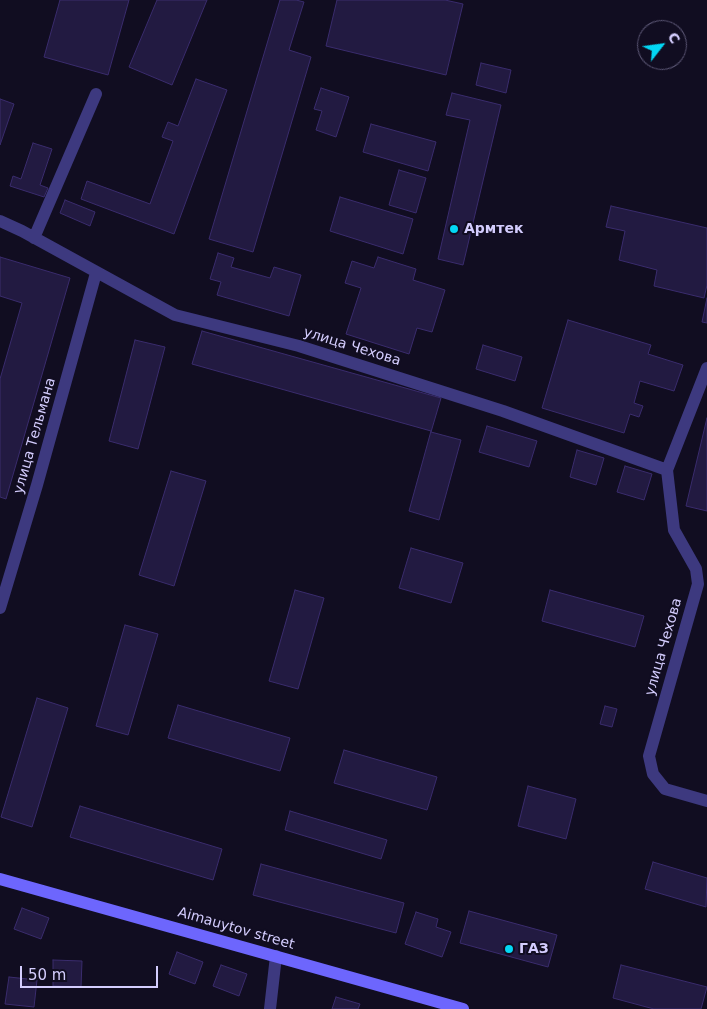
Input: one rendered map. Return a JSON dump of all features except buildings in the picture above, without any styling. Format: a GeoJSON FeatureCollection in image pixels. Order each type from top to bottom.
{"type":"FeatureCollection","features":[{"type":"Feature","properties":{"kind":"street"},"geometry":{"type":"LineString","coordinates":[[34,238],[96,94]]}},
{"type":"Feature","properties":{"kind":"street","name":"улица Чехова"},"geometry":{"type":"LineString","coordinates":[[0,221],[175,315],[308,349],[503,411],[667,470]]}},
{"type":"Feature","properties":{"kind":"street","name":"улица Тельмана"},"geometry":{"type":"LineString","coordinates":[[0,608],[96,273]]}},
{"type":"Feature","properties":{"kind":"street","name":"улица Чехова"},"geometry":{"type":"LineString","coordinates":[[707,368],[667,470],[674,530],[696,569],[698,584],[649,756],[653,774],[665,790],[707,801]]}},
{"type":"Feature","properties":{"kind":"street","name":"Aimauytov street"},"geometry":{"type":"LineString","coordinates":[[0,879],[464,1009]]}},
{"type":"Feature","properties":{"kind":"street"},"geometry":{"type":"LineString","coordinates":[[270,1009],[276,956]]}},
{"type":"Feature","properties":{"kind":"place","name":"Армтек"},"geometry":{"type":"Point","coordinates":[454,229]}},
{"type":"Feature","properties":{"kind":"place","name":"ГАЗ"},"geometry":{"type":"Point","coordinates":[509,949]}}]}
